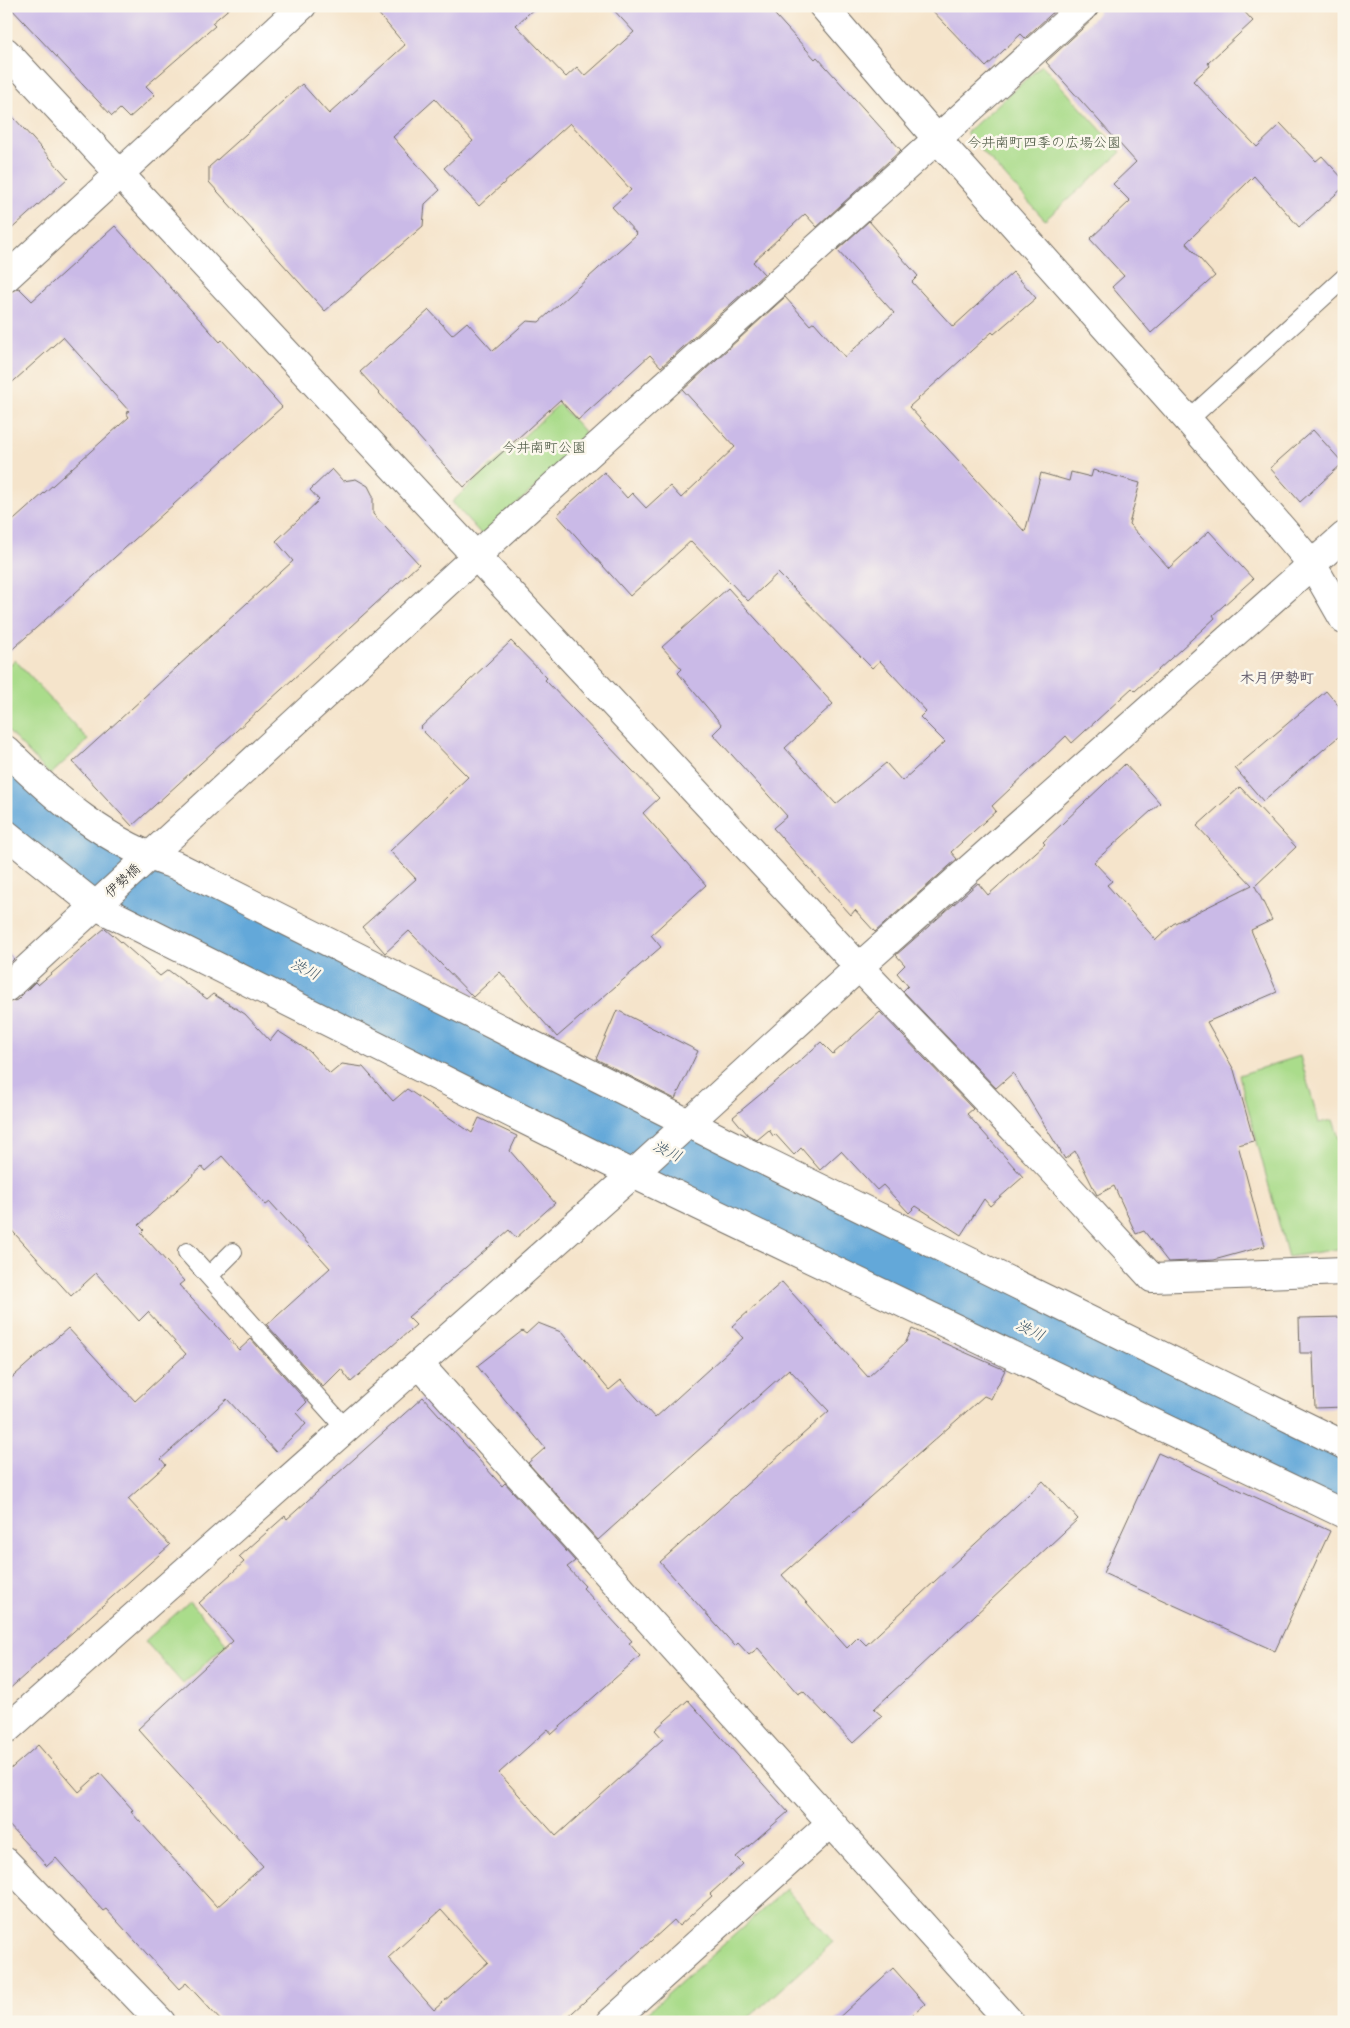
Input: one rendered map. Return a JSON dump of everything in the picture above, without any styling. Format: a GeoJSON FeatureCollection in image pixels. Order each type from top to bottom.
{"type":"FeatureCollection","features":[{"type":"Feature","properties":{"kind":"street"},"geometry":{"type":"LineString","coordinates":[[6,278],[302,6]]}},
{"type":"Feature","properties":{"kind":"street","name":"伊勢橋"},"geometry":{"type":"LineString","coordinates":[[6,988],[476,556],[1084,6]]}},
{"type":"Feature","properties":{"kind":"street"},"geometry":{"type":"LineString","coordinates":[[832,10],[938,140],[1188,420],[1312,564],[1344,620]]}},
{"type":"Feature","properties":{"kind":"street"},"geometry":{"type":"LineString","coordinates":[[6,52],[859,968],[1049,1166],[1152,1278],[1344,1272]]}},
{"type":"Feature","properties":{"kind":"street"},"geometry":{"type":"LineString","coordinates":[[6,1730],[633,1174],[859,968],[1344,536]]}},
{"type":"Feature","properties":{"kind":"street"},"geometry":{"type":"LineString","coordinates":[[6,750],[70,809],[127,847],[149,857],[175,865],[689,1122],[1344,1445]]}},
{"type":"Feature","properties":{"kind":"street"},"geometry":{"type":"LineString","coordinates":[[6,834],[96,906],[633,1174],[1344,1514]]}},
{"type":"Feature","properties":{"kind":"street"},"geometry":{"type":"LineString","coordinates":[[419,1364],[830,1824],[1010,2022]]}},
{"type":"Feature","properties":{"kind":"street"},"geometry":{"type":"LineString","coordinates":[[611,2022],[830,1824]]}},
{"type":"Feature","properties":{"kind":"street"},"geometry":{"type":"LineString","coordinates":[[6,1862],[161,2022]]}},
{"type":"Feature","properties":{"kind":"lane"},"geometry":{"type":"LineString","coordinates":[[1188,420],[1344,278]]}},
{"type":"Feature","properties":{"kind":"lane"},"geometry":{"type":"LineString","coordinates":[[187,1252],[346,1429]]}},
{"type":"Feature","properties":{"kind":"lane"},"geometry":{"type":"LineString","coordinates":[[208,1276],[233,1252]]}},
{"type":"Feature","properties":{"kind":"green space","name":"今井南町四季の広場公園"},"geometry":{"type":"Polygon","coordinates":[[[1042,65],[1121,152],[1045,220],[966,133],[1042,65]]]}},
{"type":"Feature","properties":{"kind":"green space","name":"今井南町公園"},"geometry":{"type":"Polygon","coordinates":[[[559,404],[590,438],[482,535],[452,502],[559,404]]]}},
{"type":"Feature","properties":{"kind":"green space"},"geometry":{"type":"Polygon","coordinates":[[[15,660],[88,740],[50,775],[6,729],[6,668],[15,660]]]}},
{"type":"Feature","properties":{"kind":"green space"},"geometry":{"type":"Polygon","coordinates":[[[1300,1056],[1319,1123],[1333,1120],[1344,1153],[1344,1248],[1288,1257],[1239,1075],[1300,1056]]]}},
{"type":"Feature","properties":{"kind":"green space"},"geometry":{"type":"Polygon","coordinates":[[[190,1601],[227,1644],[183,1684],[145,1641],[190,1601]]]}},
{"type":"Feature","properties":{"kind":"green space"},"geometry":{"type":"Polygon","coordinates":[[[786,1889],[833,1942],[744,2022],[641,2022],[641,2018],[786,1889]]]}},
{"type":"Feature","properties":{"kind":"building"},"geometry":{"type":"Polygon","coordinates":[[[9,6],[232,6],[212,23],[215,26],[146,86],[155,95],[129,118],[120,109],[112,116],[9,6]]]}},
{"type":"Feature","properties":{"kind":"building"},"geometry":{"type":"Polygon","coordinates":[[[372,6],[537,6],[516,25],[566,77],[577,67],[585,76],[634,32],[610,6],[767,6],[815,59],[817,57],[901,150],[817,227],[805,214],[753,262],[764,274],[661,367],[650,355],[578,420],[560,400],[464,487],[360,372],[429,310],[452,335],[467,322],[493,351],[527,321],[539,322],[637,234],[612,207],[631,190],[570,123],[479,206],[444,168],[473,141],[435,99],[393,137],[440,190],[425,204],[423,226],[325,311],[209,182],[209,167],[302,84],[329,114],[405,45],[372,6]]]}},
{"type":"Feature","properties":{"kind":"building"},"geometry":{"type":"Polygon","coordinates":[[[928,6],[1060,6],[1025,38],[1021,34],[986,67],[928,6]]]}},
{"type":"Feature","properties":{"kind":"building"},"geometry":{"type":"Polygon","coordinates":[[[1099,6],[1239,6],[1253,21],[1208,63],[1210,66],[1193,81],[1257,147],[1281,124],[1316,161],[1322,156],[1344,180],[1344,187],[1299,227],[1254,176],[1186,243],[1215,276],[1151,333],[1112,287],[1124,276],[1090,239],[1130,201],[1113,184],[1136,162],[1046,62],[1094,18],[1099,11],[1099,6]]]}},
{"type":"Feature","properties":{"kind":"building"},"geometry":{"type":"Polygon","coordinates":[[[6,109],[68,178],[6,234],[6,109]]]}},
{"type":"Feature","properties":{"kind":"building"},"geometry":{"type":"Polygon","coordinates":[[[869,221],[918,276],[912,282],[953,327],[1013,272],[1036,298],[994,334],[992,332],[909,407],[1025,532],[1041,473],[1069,481],[1071,472],[1091,477],[1093,470],[1140,483],[1129,524],[1169,568],[1209,531],[1253,579],[1213,615],[1215,618],[1135,691],[1132,688],[1072,743],[1066,736],[992,806],[996,811],[951,852],[957,859],[875,932],[855,910],[851,915],[773,828],[787,816],[713,734],[722,725],[678,673],[682,669],[662,647],[728,588],[833,704],[785,748],[836,804],[886,763],[902,781],[945,742],[920,717],[926,711],[880,661],[872,668],[778,573],[748,601],[691,541],[630,596],[557,515],[604,472],[627,498],[632,493],[646,508],[670,486],[681,498],[735,447],[683,390],[785,297],[810,325],[814,322],[845,357],[894,313],[837,250],[869,221]]]}},
{"type":"Feature","properties":{"kind":"building"},"geometry":{"type":"Polygon","coordinates":[[[115,226],[282,407],[6,655],[6,527],[129,417],[126,413],[129,411],[63,337],[6,388],[6,293],[19,288],[32,301],[115,226]]]}},
{"type":"Feature","properties":{"kind":"building"},"geometry":{"type":"Polygon","coordinates":[[[1313,430],[1343,463],[1300,502],[1270,468],[1313,430]]]}},
{"type":"Feature","properties":{"kind":"building"},"geometry":{"type":"Polygon","coordinates":[[[332,469],[343,481],[356,479],[368,486],[373,496],[373,514],[419,564],[132,826],[73,762],[293,561],[276,541],[319,500],[310,490],[332,469]]]}},
{"type":"Feature","properties":{"kind":"building"},"geometry":{"type":"Polygon","coordinates":[[[511,641],[547,678],[545,680],[659,798],[643,813],[706,885],[651,935],[661,947],[557,1037],[500,972],[473,997],[409,931],[385,953],[362,927],[416,879],[390,851],[468,777],[420,728],[511,641]]]}},
{"type":"Feature","properties":{"kind":"building"},"geometry":{"type":"Polygon","coordinates":[[[1326,691],[1344,712],[1344,732],[1263,801],[1235,768],[1326,691]]]}},
{"type":"Feature","properties":{"kind":"building"},"geometry":{"type":"Polygon","coordinates":[[[1125,764],[1160,803],[1094,862],[1112,881],[1107,885],[1156,940],[1173,924],[1252,885],[1197,826],[1240,787],[1296,847],[1255,886],[1272,920],[1251,930],[1277,992],[1207,1022],[1234,1070],[1254,1141],[1238,1145],[1265,1246],[1214,1260],[1168,1262],[1144,1231],[1136,1234],[1114,1186],[1097,1195],[1075,1151],[1065,1159],[1013,1073],[996,1088],[903,991],[908,986],[897,973],[905,965],[896,955],[978,883],[988,895],[1045,844],[1043,842],[1125,764]]]}},
{"type":"Feature","properties":{"kind":"building"},"geometry":{"type":"Polygon","coordinates":[[[105,928],[160,976],[168,970],[207,999],[213,994],[245,1014],[270,1041],[278,1031],[309,1051],[330,1074],[342,1064],[363,1067],[393,1101],[407,1089],[472,1133],[479,1118],[517,1136],[510,1151],[555,1203],[516,1238],[509,1230],[408,1317],[416,1325],[351,1382],[341,1369],[323,1387],[267,1325],[330,1268],[270,1202],[266,1205],[222,1156],[205,1171],[202,1167],[139,1225],[144,1230],[141,1233],[184,1281],[179,1285],[239,1350],[251,1339],[307,1402],[296,1413],[306,1424],[276,1452],[227,1399],[161,1459],[166,1465],[128,1499],[170,1545],[6,1692],[6,1383],[68,1328],[135,1401],[186,1354],[148,1312],[139,1321],[96,1273],[71,1296],[6,1224],[6,1003],[17,1000],[35,982],[38,985],[105,928]]]}},
{"type":"Feature","properties":{"kind":"building"},"geometry":{"type":"Polygon","coordinates":[[[6,950],[14,959],[6,967],[6,950]]]}},
{"type":"Feature","properties":{"kind":"building"},"geometry":{"type":"Polygon","coordinates":[[[617,1010],[698,1051],[675,1099],[596,1059],[617,1010]]]}},
{"type":"Feature","properties":{"kind":"building"},"geometry":{"type":"Polygon","coordinates":[[[880,1012],[973,1109],[967,1114],[1023,1177],[990,1206],[984,1199],[961,1235],[916,1206],[909,1213],[883,1185],[877,1190],[841,1151],[820,1170],[801,1148],[794,1155],[769,1130],[757,1140],[748,1135],[733,1117],[821,1042],[833,1054],[880,1012]]]}},
{"type":"Feature","properties":{"kind":"building"},"geometry":{"type":"Polygon","coordinates":[[[782,1282],[868,1377],[906,1342],[912,1329],[1005,1370],[991,1399],[984,1396],[782,1575],[847,1648],[858,1637],[866,1645],[1043,1481],[1078,1519],[874,1709],[882,1716],[853,1743],[803,1691],[798,1694],[758,1648],[749,1655],[738,1643],[735,1646],[660,1562],[829,1411],[789,1369],[598,1540],[528,1463],[545,1448],[477,1366],[522,1331],[526,1334],[538,1323],[561,1332],[609,1390],[621,1380],[655,1418],[743,1338],[732,1326],[782,1282]]]}},
{"type":"Feature","properties":{"kind":"building"},"geometry":{"type":"Polygon","coordinates":[[[1344,1317],[1344,1407],[1315,1408],[1313,1353],[1300,1353],[1299,1318],[1344,1317]]]}},
{"type":"Feature","properties":{"kind":"building"},"geometry":{"type":"Polygon","coordinates":[[[423,1397],[502,1486],[505,1483],[575,1561],[567,1567],[585,1586],[583,1588],[632,1641],[629,1643],[640,1656],[552,1734],[548,1729],[499,1773],[556,1836],[663,1739],[655,1730],[688,1700],[788,1812],[736,1857],[743,1864],[710,1894],[712,1896],[679,1926],[674,1920],[562,2022],[222,2022],[186,1983],[179,1989],[106,1909],[103,1911],[56,1858],[47,1866],[6,1822],[6,1773],[38,1745],[79,1792],[100,1773],[133,1810],[131,1812],[217,1907],[263,1866],[138,1729],[233,1641],[199,1603],[244,1562],[239,1557],[285,1516],[287,1519],[423,1397]],[[441,1910],[388,1958],[434,2010],[488,1962],[441,1910]]]}},
{"type":"Feature","properties":{"kind":"building"},"geometry":{"type":"Polygon","coordinates":[[[1158,1453],[1330,1531],[1275,1651],[1103,1573],[1158,1453]]]}},
{"type":"Feature","properties":{"kind":"building"},"geometry":{"type":"Polygon","coordinates":[[[893,1968],[925,2004],[905,2022],[834,2022],[893,1968]]]}},
{"type":"Feature","properties":{"kind":"waterway","name":"渋川"},"geometry":{"type":"LineString","coordinates":[[6,793],[119,877],[616,1125],[660,1149],[1344,1484]]}},
{"type":"Feature","properties":{"kind":"district","name":"木月伊勢町"},"geometry":{"type":"Point","coordinates":[1277,679]}}]}
